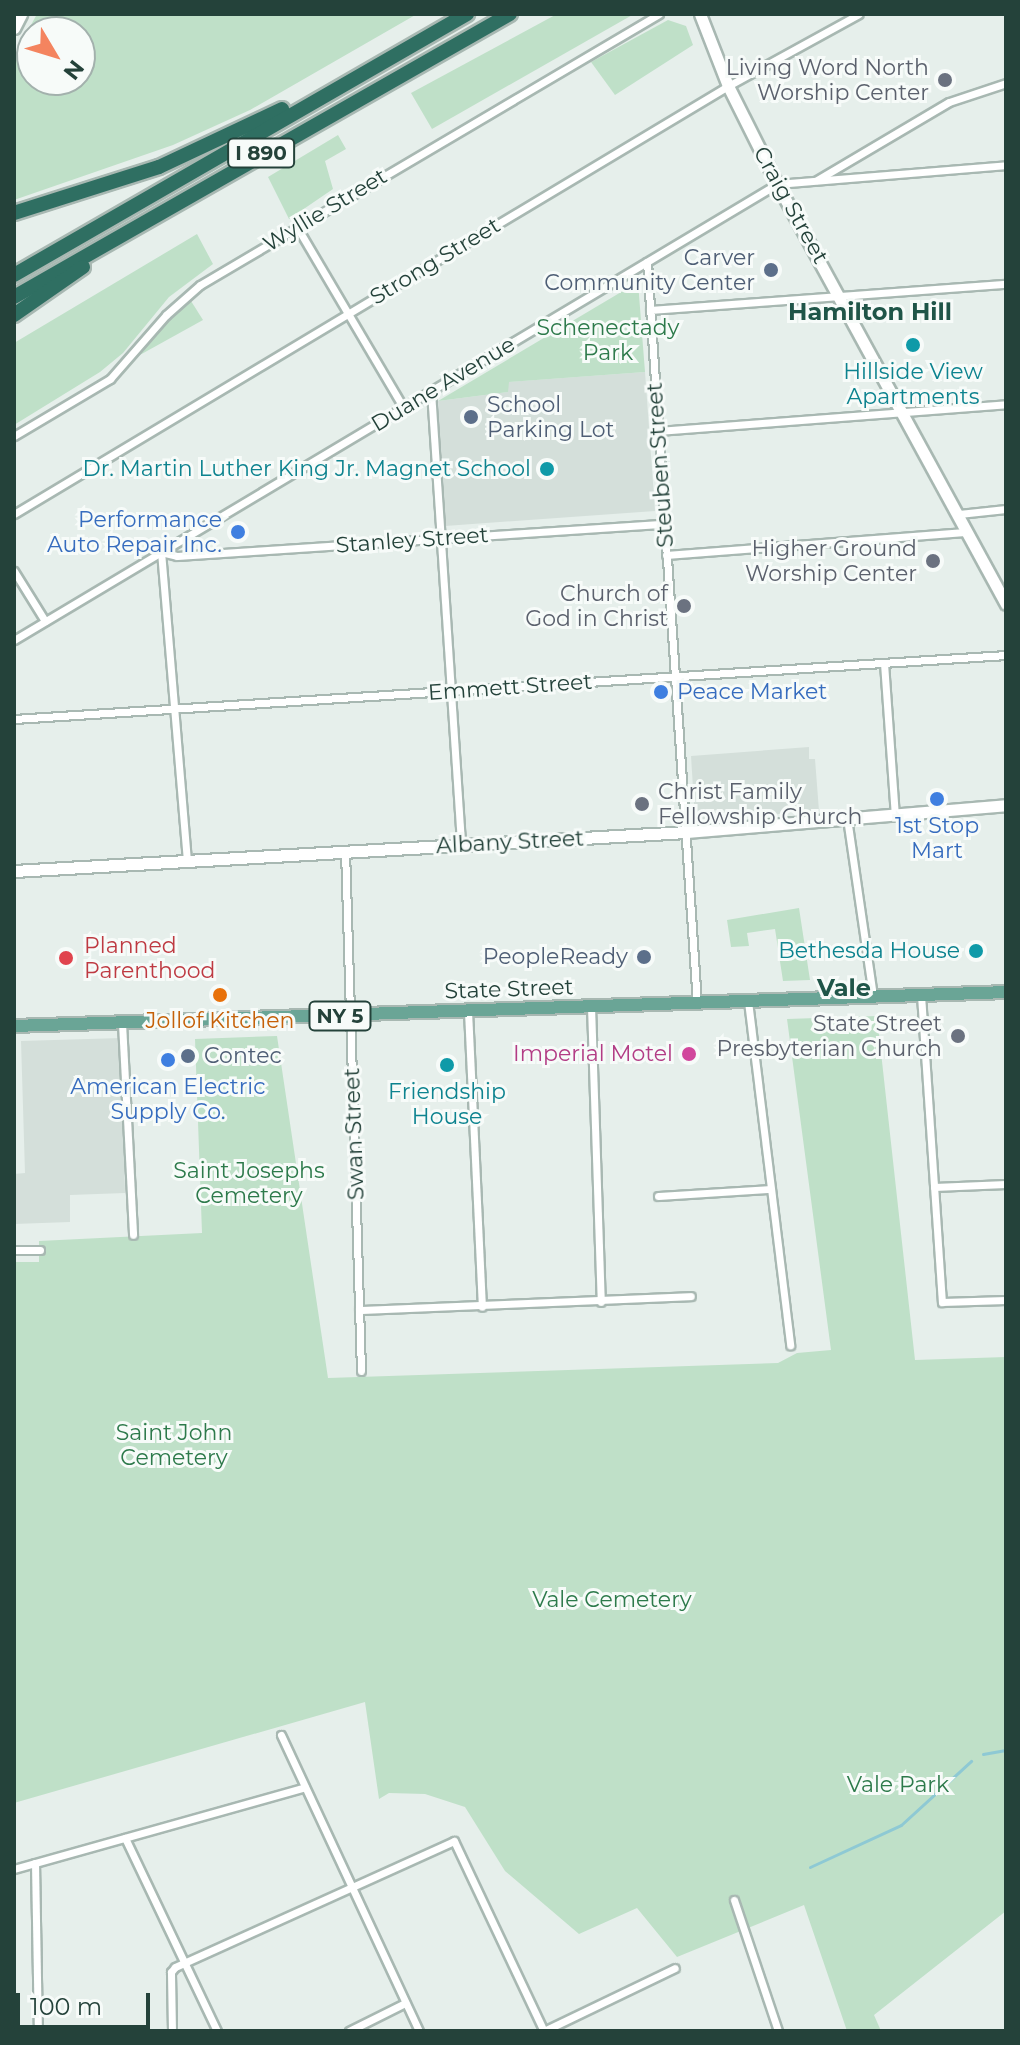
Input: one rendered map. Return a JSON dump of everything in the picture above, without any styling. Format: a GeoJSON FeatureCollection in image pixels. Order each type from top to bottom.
{"type":"FeatureCollection","features":[{"type":"Feature","properties":{"kind":"highway","name":"I 890"},"geometry":{"type":"LineString","coordinates":[[14,275],[467,14]]}},
{"type":"Feature","properties":{"kind":"highway","name":"I 890"},"geometry":{"type":"LineString","coordinates":[[14,297],[510,14]]}},
{"type":"Feature","properties":{"kind":"highway"},"geometry":{"type":"LineString","coordinates":[[14,213],[159,167],[348,80]]}},
{"type":"Feature","properties":{"kind":"highway"},"geometry":{"type":"LineString","coordinates":[[14,315],[222,176]]}},
{"type":"Feature","properties":{"kind":"main road","name":"State Street"},"geometry":{"type":"LineString","coordinates":[[14,1026],[1006,992]]}},
{"type":"Feature","properties":{"kind":"street"},"geometry":{"type":"LineString","coordinates":[[14,28],[21,14]]}},
{"type":"Feature","properties":{"kind":"street","name":"Wyllie Street"},"geometry":{"type":"LineString","coordinates":[[14,436],[110,379],[166,315],[200,285],[659,14]]}},
{"type":"Feature","properties":{"kind":"street","name":"Craig Street"},"geometry":{"type":"LineString","coordinates":[[700,14],[728,86],[777,184],[844,299],[1006,604]]}},
{"type":"Feature","properties":{"kind":"street","name":"Strong Street"},"geometry":{"type":"LineString","coordinates":[[14,514],[728,86],[859,14]]}},
{"type":"Feature","properties":{"kind":"street","name":"Duane Avenue"},"geometry":{"type":"LineString","coordinates":[[14,640],[777,184],[815,181],[949,102],[1006,83]]}},
{"type":"Feature","properties":{"kind":"street"},"geometry":{"type":"LineString","coordinates":[[815,181],[1006,165]]}},
{"type":"Feature","properties":{"kind":"street"},"geometry":{"type":"LineString","coordinates":[[297,227],[403,407]]}},
{"type":"Feature","properties":{"kind":"street","name":"Steuben Street"},"geometry":{"type":"LineString","coordinates":[[647,262],[697,1003]]}},
{"type":"Feature","properties":{"kind":"street"},"geometry":{"type":"LineString","coordinates":[[650,310],[844,299],[1006,284]]}},
{"type":"Feature","properties":{"kind":"street"},"geometry":{"type":"LineString","coordinates":[[431,391],[461,845]]}},
{"type":"Feature","properties":{"kind":"street"},"geometry":{"type":"LineString","coordinates":[[658,431],[1006,404]]}},
{"type":"Feature","properties":{"kind":"street"},"geometry":{"type":"LineString","coordinates":[[959,514],[1006,509]]}},
{"type":"Feature","properties":{"kind":"street","name":"Stanley Street"},"geometry":{"type":"LineString","coordinates":[[161,552],[177,556],[664,524]]}},
{"type":"Feature","properties":{"kind":"street"},"geometry":{"type":"LineString","coordinates":[[666,555],[968,532]]}},
{"type":"Feature","properties":{"kind":"street"},"geometry":{"type":"LineString","coordinates":[[161,552],[187,861]]}},
{"type":"Feature","properties":{"kind":"street"},"geometry":{"type":"LineString","coordinates":[[14,571],[45,621]]}},
{"type":"Feature","properties":{"kind":"street","name":"Emmett Street"},"geometry":{"type":"LineString","coordinates":[[14,719],[1006,655]]}},
{"type":"Feature","properties":{"kind":"street"},"geometry":{"type":"LineString","coordinates":[[884,663],[895,815]]}},
{"type":"Feature","properties":{"kind":"street","name":"Albany Street"},"geometry":{"type":"LineString","coordinates":[[14,871],[686,832],[1006,805]]}},
{"type":"Feature","properties":{"kind":"street"},"geometry":{"type":"LineString","coordinates":[[847,818],[873,996]]}},
{"type":"Feature","properties":{"kind":"street","name":"Swan Street"},"geometry":{"type":"LineString","coordinates":[[345,850],[361,1371]]}},
{"type":"Feature","properties":{"kind":"street"},"geometry":{"type":"LineString","coordinates":[[921,995],[942,1302],[1006,1300]]}},
{"type":"Feature","properties":{"kind":"street"},"geometry":{"type":"LineString","coordinates":[[748,1001],[768,1189],[790,1345]]}},
{"type":"Feature","properties":{"kind":"street"},"geometry":{"type":"LineString","coordinates":[[591,1006],[601,1302]]}},
{"type":"Feature","properties":{"kind":"street"},"geometry":{"type":"LineString","coordinates":[[468,1011],[482,1307]]}},
{"type":"Feature","properties":{"kind":"street"},"geometry":{"type":"LineString","coordinates":[[122,1023],[133,1235]]}},
{"type":"Feature","properties":{"kind":"street"},"geometry":{"type":"LineString","coordinates":[[934,1187],[1006,1184]]}},
{"type":"Feature","properties":{"kind":"street"},"geometry":{"type":"LineString","coordinates":[[658,1196],[768,1189]]}},
{"type":"Feature","properties":{"kind":"street"},"geometry":{"type":"LineString","coordinates":[[14,1250],[40,1250]]}},
{"type":"Feature","properties":{"kind":"street"},"geometry":{"type":"LineString","coordinates":[[359,1310],[691,1296]]}},
{"type":"Feature","properties":{"kind":"street"},"geometry":{"type":"LineString","coordinates":[[281,1735],[419,2031]]}},
{"type":"Feature","properties":{"kind":"street"},"geometry":{"type":"LineString","coordinates":[[14,1869],[305,1787]]}},
{"type":"Feature","properties":{"kind":"street"},"geometry":{"type":"LineString","coordinates":[[125,1838],[217,2031]]}},
{"type":"Feature","properties":{"kind":"street"},"geometry":{"type":"LineString","coordinates":[[172,2031],[171,1972],[184,1963],[454,1841],[544,2031],[675,1968]]}},
{"type":"Feature","properties":{"kind":"street"},"geometry":{"type":"LineString","coordinates":[[35,1863],[38,2031]]}},
{"type":"Feature","properties":{"kind":"street"},"geometry":{"type":"LineString","coordinates":[[734,1900],[778,2031]]}},
{"type":"Feature","properties":{"kind":"street"},"geometry":{"type":"LineString","coordinates":[[349,2031],[405,2003]]}},
{"type":"Feature","properties":{"kind":"shaded area"},"geometry":{"type":"Polygon","coordinates":[[[645,372],[655,511],[445,526],[438,401],[508,392],[508,382],[645,372]]]}},
{"type":"Feature","properties":{"kind":"shaded area"},"geometry":{"type":"Polygon","coordinates":[[[809,747],[809,759],[815,759],[819,811],[695,820],[691,756],[809,747]]]}},
{"type":"Feature","properties":{"kind":"shaded area"},"geometry":{"type":"Polygon","coordinates":[[[121,1038],[125,1193],[70,1195],[70,1222],[14,1224],[14,1174],[25,1173],[21,1041],[121,1038]]]}},
{"type":"Feature","properties":{"kind":"green space"},"geometry":{"type":"Polygon","coordinates":[[[37,14],[417,14],[250,110],[173,145],[14,200],[16,52],[16,96],[96,96],[96,16],[37,14]]]}},
{"type":"Feature","properties":{"kind":"green space"},"geometry":{"type":"Polygon","coordinates":[[[557,14],[634,14],[432,129],[411,93],[557,14]]]}},
{"type":"Feature","properties":{"kind":"green space"},"geometry":{"type":"Polygon","coordinates":[[[668,20],[686,26],[693,45],[615,95],[591,62],[668,20]]]}},
{"type":"Feature","properties":{"kind":"green space"},"geometry":{"type":"Polygon","coordinates":[[[338,135],[346,149],[325,161],[333,189],[289,219],[268,177],[338,135]]]}},
{"type":"Feature","properties":{"kind":"green space"},"geometry":{"type":"Polygon","coordinates":[[[197,234],[213,264],[169,297],[123,353],[100,372],[14,425],[14,343],[197,234]]]}},
{"type":"Feature","properties":{"kind":"green space","name":"Schenectady Park"},"geometry":{"type":"Polygon","coordinates":[[[638,282],[645,372],[509,382],[508,392],[438,401],[638,282]]]}},
{"type":"Feature","properties":{"kind":"green space"},"geometry":{"type":"Polygon","coordinates":[[[191,301],[203,320],[138,356],[173,314],[191,301]]]}},
{"type":"Feature","properties":{"kind":"green space"},"geometry":{"type":"Polygon","coordinates":[[[799,908],[810,980],[783,981],[775,929],[747,933],[749,946],[731,947],[727,920],[799,908]]]}},
{"type":"Feature","properties":{"kind":"green space","name":"Vale Cemetery"},"geometry":{"type":"Polygon","coordinates":[[[877,1016],[915,1360],[1006,1357],[1006,1911],[874,2015],[881,2031],[847,2031],[804,1905],[677,1957],[637,1908],[579,1934],[505,1871],[465,1807],[425,1794],[389,1793],[379,1799],[365,1702],[14,1803],[14,1262],[39,1262],[39,1241],[202,1233],[195,1039],[277,1036],[328,1378],[778,1363],[797,1353],[831,1350],[787,1019],[877,1016]]]}},
{"type":"Feature","properties":{"kind":"waterway"},"geometry":{"type":"LineString","coordinates":[[983,1754],[1006,1750]]}},
{"type":"Feature","properties":{"kind":"waterway"},"geometry":{"type":"LineString","coordinates":[[810,1867],[901,1825],[971,1761]]}},
{"type":"Feature","properties":{"kind":"place","name":"Living Word North Worship Center"},"geometry":{"type":"Point","coordinates":[945,80]}},
{"type":"Feature","properties":{"kind":"place","name":"Carver Community Center"},"geometry":{"type":"Point","coordinates":[771,270]}},
{"type":"Feature","properties":{"kind":"place","name":"Hillside View Apartments"},"geometry":{"type":"Point","coordinates":[913,345]}},
{"type":"Feature","properties":{"kind":"place","name":"School Parking Lot"},"geometry":{"type":"Point","coordinates":[471,417]}},
{"type":"Feature","properties":{"kind":"place","name":"Dr. Martin Luther King Jr. Magnet School"},"geometry":{"type":"Point","coordinates":[547,469]}},
{"type":"Feature","properties":{"kind":"place","name":"Performance Auto Repair Inc."},"geometry":{"type":"Point","coordinates":[238,532]}},
{"type":"Feature","properties":{"kind":"place","name":"Higher Ground Worship Center"},"geometry":{"type":"Point","coordinates":[933,561]}},
{"type":"Feature","properties":{"kind":"place","name":"Church of God in Christ"},"geometry":{"type":"Point","coordinates":[684,606]}},
{"type":"Feature","properties":{"kind":"place","name":"Peace Market"},"geometry":{"type":"Point","coordinates":[661,692]}},
{"type":"Feature","properties":{"kind":"place","name":"1st Stop Mart"},"geometry":{"type":"Point","coordinates":[937,799]}},
{"type":"Feature","properties":{"kind":"place","name":"Christ Family Fellowship Church"},"geometry":{"type":"Point","coordinates":[642,804]}},
{"type":"Feature","properties":{"kind":"place","name":"Bethesda House"},"geometry":{"type":"Point","coordinates":[976,951]}},
{"type":"Feature","properties":{"kind":"place","name":"PeopleReady"},"geometry":{"type":"Point","coordinates":[644,957]}},
{"type":"Feature","properties":{"kind":"place","name":"Planned Parenthood"},"geometry":{"type":"Point","coordinates":[66,958]}},
{"type":"Feature","properties":{"kind":"place","name":"Jollof Kitchen"},"geometry":{"type":"Point","coordinates":[220,995]}},
{"type":"Feature","properties":{"kind":"place","name":"State Street Presbyterian Church"},"geometry":{"type":"Point","coordinates":[958,1036]}},
{"type":"Feature","properties":{"kind":"place","name":"Imperial Motel"},"geometry":{"type":"Point","coordinates":[689,1054]}},
{"type":"Feature","properties":{"kind":"place","name":"Contec"},"geometry":{"type":"Point","coordinates":[188,1056]}},
{"type":"Feature","properties":{"kind":"place","name":"American Electric Supply Co."},"geometry":{"type":"Point","coordinates":[168,1060]}},
{"type":"Feature","properties":{"kind":"place","name":"Friendship House"},"geometry":{"type":"Point","coordinates":[447,1065]}},
{"type":"Feature","properties":{"kind":"district","name":"Hamilton Hill"},"geometry":{"type":"Point","coordinates":[870,312]}},
{"type":"Feature","properties":{"kind":"district","name":"Vale"},"geometry":{"type":"Point","coordinates":[844,988]}},
{"type":"Feature","properties":{"kind":"park label","name":"Saint Josephs Cemetery"},"geometry":{"type":"Point","coordinates":[249,1182]}},
{"type":"Feature","properties":{"kind":"park label","name":"Saint John Cemetery"},"geometry":{"type":"Point","coordinates":[174,1444]}},
{"type":"Feature","properties":{"kind":"park label","name":"Vale Park"},"geometry":{"type":"Point","coordinates":[898,1785]}}]}
